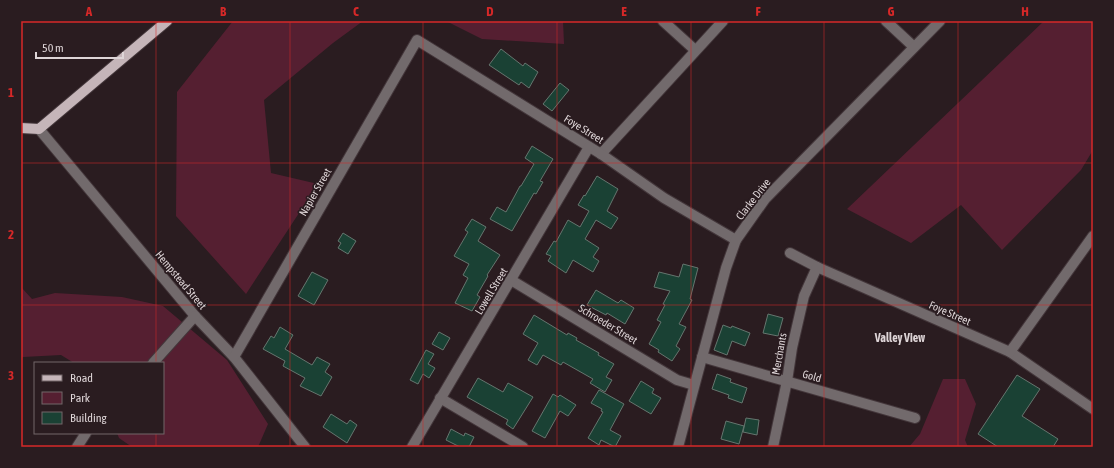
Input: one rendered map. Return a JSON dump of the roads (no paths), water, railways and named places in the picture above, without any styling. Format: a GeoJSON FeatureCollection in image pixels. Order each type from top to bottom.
{"type":"FeatureCollection","features":[{"type":"Feature","properties":{"kind":"main road"},"geometry":{"type":"LineString","coordinates":[[21,128],[39,129],[167,21]]}},
{"type":"Feature","properties":{"kind":"street"},"geometry":{"type":"LineString","coordinates":[[663,21],[696,50]]}},
{"type":"Feature","properties":{"kind":"street"},"geometry":{"type":"LineString","coordinates":[[601,154],[723,21]]}},
{"type":"Feature","properties":{"kind":"street"},"geometry":{"type":"LineString","coordinates":[[886,21],[914,46]]}},
{"type":"Feature","properties":{"kind":"street","name":"Clarke Drive"},"geometry":{"type":"LineString","coordinates":[[678,447],[726,268],[736,240],[766,199],[940,21]]}},
{"type":"Feature","properties":{"kind":"street","name":"Foye Street"},"geometry":{"type":"LineString","coordinates":[[417,40],[601,154],[664,198],[736,240]]}},
{"type":"Feature","properties":{"kind":"street","name":"Napier Street"},"geometry":{"type":"LineString","coordinates":[[234,357],[417,40]]}},
{"type":"Feature","properties":{"kind":"street","name":"Hempstead Street"},"geometry":{"type":"LineString","coordinates":[[39,129],[195,316],[234,357],[304,447]]}},
{"type":"Feature","properties":{"kind":"street","name":"Lowell Street"},"geometry":{"type":"LineString","coordinates":[[412,447],[589,147]]}},
{"type":"Feature","properties":{"kind":"street"},"geometry":{"type":"LineString","coordinates":[[1010,352],[1093,236]]}},
{"type":"Feature","properties":{"kind":"street","name":"Foye Street"},"geometry":{"type":"LineString","coordinates":[[790,253],[816,267],[1010,352],[1093,409]]}},
{"type":"Feature","properties":{"kind":"street","name":"Merchants"},"geometry":{"type":"LineString","coordinates":[[773,447],[787,381],[792,348],[804,296],[816,267]]}},
{"type":"Feature","properties":{"kind":"street","name":"Schroeder Street"},"geometry":{"type":"LineString","coordinates":[[511,280],[677,380],[694,385]]}},
{"type":"Feature","properties":{"kind":"street"},"geometry":{"type":"LineString","coordinates":[[154,362],[195,316]]}},
{"type":"Feature","properties":{"kind":"street","name":"Gold"},"geometry":{"type":"LineString","coordinates":[[702,357],[915,418]]}},
{"type":"Feature","properties":{"kind":"street"},"geometry":{"type":"LineString","coordinates":[[440,398],[523,447]]}},
{"type":"Feature","properties":{"kind":"street"},"geometry":{"type":"LineString","coordinates":[[77,447],[85,434]]}},
{"type":"Feature","properties":{"kind":"district","name":"Valley View"},"geometry":{"type":"Point","coordinates":[900,338]}}]}
